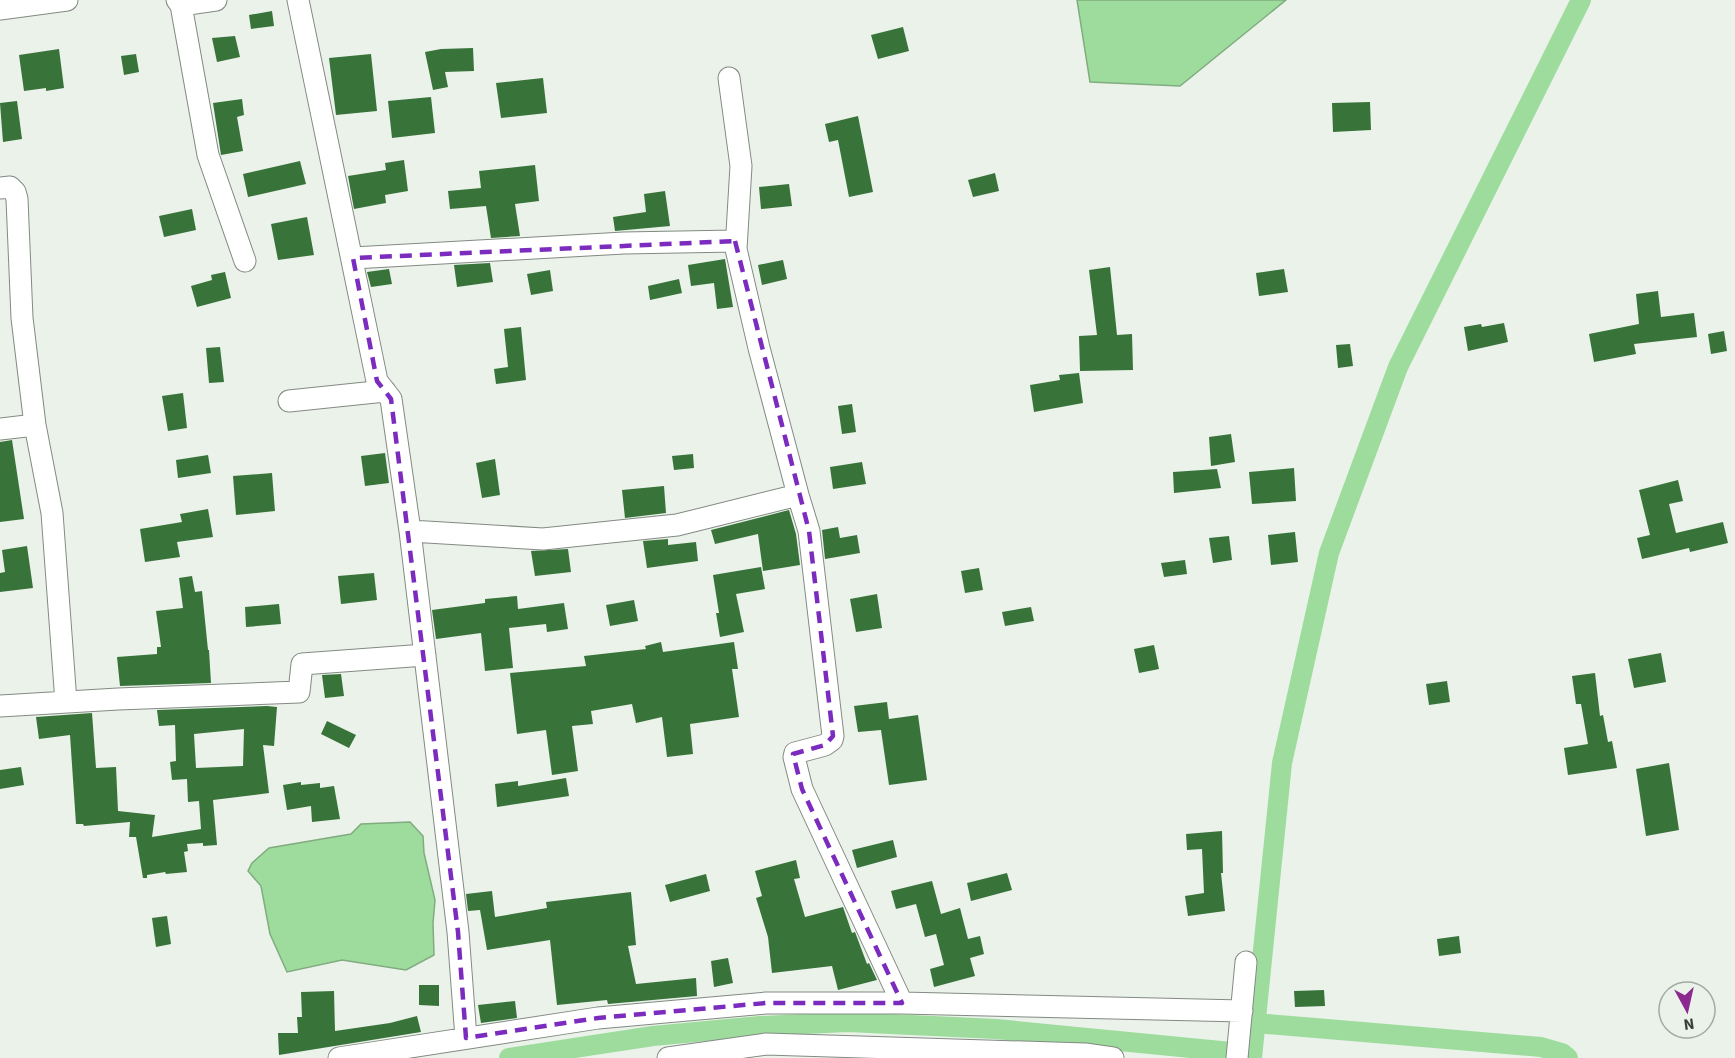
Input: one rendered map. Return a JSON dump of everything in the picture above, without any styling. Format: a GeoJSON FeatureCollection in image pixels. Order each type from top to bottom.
{"type":"FeatureCollection","features":[{"type":"Feature","properties":{"kind":"street"},"geometry":{"type":"LineString","coordinates":[[0,9],[67,0]]}},
{"type":"Feature","properties":{"kind":"street"},"geometry":{"type":"LineString","coordinates":[[216,0],[179,2],[208,155],[245,261]]}},
{"type":"Feature","properties":{"kind":"street"},"geometry":{"type":"LineString","coordinates":[[298,0],[377,381],[391,399],[410,531],[458,932],[465,1038]]}},
{"type":"Feature","properties":{"kind":"street"},"geometry":{"type":"LineString","coordinates":[[729,78],[741,166],[735,241],[759,348],[810,535],[833,736],[832,740],[825,744],[795,753],[794,757],[802,789],[902,1003]]}},
{"type":"Feature","properties":{"kind":"street"},"geometry":{"type":"LineString","coordinates":[[0,188],[10,187],[17,198],[22,318],[35,425],[52,513],[66,702]]}},
{"type":"Feature","properties":{"kind":"street"},"geometry":{"type":"LineString","coordinates":[[353,258],[624,243],[735,241]]}},
{"type":"Feature","properties":{"kind":"street"},"geometry":{"type":"LineString","coordinates":[[289,401],[385,391]]}},
{"type":"Feature","properties":{"kind":"street"},"geometry":{"type":"LineString","coordinates":[[0,429],[35,425]]}},
{"type":"Feature","properties":{"kind":"street"},"geometry":{"type":"LineString","coordinates":[[410,531],[543,538],[677,525],[798,495]]}},
{"type":"Feature","properties":{"kind":"street"},"geometry":{"type":"LineString","coordinates":[[0,706],[299,692],[302,664],[425,655]]}},
{"type":"Feature","properties":{"kind":"street"},"geometry":{"type":"LineString","coordinates":[[1237,1058],[1246,962]]}},
{"type":"Feature","properties":{"kind":"street"},"geometry":{"type":"LineString","coordinates":[[339,1058],[598,1018],[766,1003],[902,1003],[1241,1018]]}},
{"type":"Feature","properties":{"kind":"street"},"geometry":{"type":"LineString","coordinates":[[668,1058],[766,1044],[1085,1054],[1113,1058]]}},
{"type":"Feature","properties":{"kind":"highlighted area"},"geometry":{"type":"Polygon","coordinates":[[[735,241],[809,531],[833,736],[825,745],[793,754],[802,789],[902,1003],[766,1003],[598,1018],[466,1038],[458,932],[391,399],[377,381],[353,258],[735,241]]]}},
{"type":"Feature","properties":{"kind":"shaded area"},"geometry":{"type":"Polygon","coordinates":[[[1077,0],[1286,0],[1180,86],[1090,82],[1077,0]]]}},
{"type":"Feature","properties":{"kind":"shaded area"},"geometry":{"type":"Polygon","coordinates":[[[410,822],[423,836],[424,853],[435,900],[434,955],[406,970],[342,960],[287,972],[270,934],[261,886],[248,871],[252,863],[269,848],[351,834],[361,824],[410,822]]]}},
{"type":"Feature","properties":{"kind":"building"},"geometry":{"type":"Polygon","coordinates":[[[272,11],[274,26],[251,29],[249,15],[272,11]]]}},
{"type":"Feature","properties":{"kind":"building"},"geometry":{"type":"Polygon","coordinates":[[[903,27],[909,51],[878,59],[871,35],[903,27]]]}},
{"type":"Feature","properties":{"kind":"building"},"geometry":{"type":"Polygon","coordinates":[[[235,36],[240,57],[217,62],[212,38],[235,36]]]}},
{"type":"Feature","properties":{"kind":"building"},"geometry":{"type":"Polygon","coordinates":[[[473,48],[474,71],[445,72],[448,87],[433,90],[425,52],[473,48]]]}},
{"type":"Feature","properties":{"kind":"building"},"geometry":{"type":"Polygon","coordinates":[[[59,49],[64,88],[24,91],[19,55],[59,49]]]}},
{"type":"Feature","properties":{"kind":"building"},"geometry":{"type":"Polygon","coordinates":[[[136,54],[139,72],[124,75],[121,56],[136,54]]]}},
{"type":"Feature","properties":{"kind":"building"},"geometry":{"type":"Polygon","coordinates":[[[371,54],[377,111],[336,115],[329,58],[371,54]]]}},
{"type":"Feature","properties":{"kind":"building"},"geometry":{"type":"Polygon","coordinates":[[[543,78],[547,113],[501,118],[496,83],[543,78]]]}},
{"type":"Feature","properties":{"kind":"building"},"geometry":{"type":"Polygon","coordinates":[[[431,97],[435,133],[392,138],[388,101],[431,97]]]}},
{"type":"Feature","properties":{"kind":"building"},"geometry":{"type":"Polygon","coordinates":[[[242,99],[244,115],[237,117],[243,151],[221,155],[213,103],[242,99]]]}},
{"type":"Feature","properties":{"kind":"building"},"geometry":{"type":"Polygon","coordinates":[[[17,101],[22,139],[3,142],[0,103],[17,101]]]}},
{"type":"Feature","properties":{"kind":"building"},"geometry":{"type":"Polygon","coordinates":[[[1370,102],[1371,130],[1333,132],[1332,103],[1370,102]]]}},
{"type":"Feature","properties":{"kind":"building"},"geometry":{"type":"Polygon","coordinates":[[[858,116],[873,192],[849,197],[838,140],[829,142],[825,124],[858,116]]]}},
{"type":"Feature","properties":{"kind":"building"},"geometry":{"type":"Polygon","coordinates":[[[404,160],[408,191],[385,195],[386,203],[354,209],[348,176],[386,170],[385,163],[404,160]]]}},
{"type":"Feature","properties":{"kind":"building"},"geometry":{"type":"Polygon","coordinates":[[[300,161],[306,184],[248,197],[243,174],[300,161]]]}},
{"type":"Feature","properties":{"kind":"building"},"geometry":{"type":"Polygon","coordinates":[[[535,165],[539,201],[515,204],[520,236],[491,238],[486,206],[450,209],[448,191],[481,188],[479,171],[535,165]]]}},
{"type":"Feature","properties":{"kind":"building"},"geometry":{"type":"Polygon","coordinates":[[[995,173],[999,191],[973,197],[968,180],[995,173]]]}},
{"type":"Feature","properties":{"kind":"building"},"geometry":{"type":"Polygon","coordinates":[[[789,184],[792,206],[761,209],[759,187],[789,184]]]}},
{"type":"Feature","properties":{"kind":"building"},"geometry":{"type":"Polygon","coordinates":[[[665,191],[670,226],[615,231],[613,217],[646,212],[644,194],[665,191]]]}},
{"type":"Feature","properties":{"kind":"building"},"geometry":{"type":"Polygon","coordinates":[[[192,209],[196,230],[164,237],[159,216],[192,209]]]}},
{"type":"Feature","properties":{"kind":"building"},"geometry":{"type":"Polygon","coordinates":[[[307,217],[314,255],[278,260],[271,224],[307,217]]]}},
{"type":"Feature","properties":{"kind":"building"},"geometry":{"type":"Polygon","coordinates":[[[725,259],[733,307],[717,309],[714,283],[691,286],[688,265],[725,259]]]}},
{"type":"Feature","properties":{"kind":"building"},"geometry":{"type":"Polygon","coordinates":[[[783,260],[787,279],[762,285],[758,265],[783,260]]]}},
{"type":"Feature","properties":{"kind":"building"},"geometry":{"type":"Polygon","coordinates":[[[490,263],[493,282],[457,287],[454,265],[490,263]]]}},
{"type":"Feature","properties":{"kind":"building"},"geometry":{"type":"Polygon","coordinates":[[[1110,267],[1117,335],[1132,334],[1133,370],[1080,371],[1079,336],[1097,335],[1089,270],[1110,267]]]}},
{"type":"Feature","properties":{"kind":"building"},"geometry":{"type":"Polygon","coordinates":[[[389,269],[392,284],[371,287],[367,272],[389,269]]]}},
{"type":"Feature","properties":{"kind":"building"},"geometry":{"type":"Polygon","coordinates":[[[1284,269],[1288,292],[1259,296],[1256,273],[1284,269]]]}},
{"type":"Feature","properties":{"kind":"building"},"geometry":{"type":"Polygon","coordinates":[[[550,270],[553,291],[531,295],[527,274],[550,270]]]}},
{"type":"Feature","properties":{"kind":"building"},"geometry":{"type":"Polygon","coordinates":[[[225,272],[231,298],[197,307],[191,286],[212,280],[211,275],[225,272]]]}},
{"type":"Feature","properties":{"kind":"building"},"geometry":{"type":"Polygon","coordinates":[[[679,279],[682,293],[650,300],[648,286],[679,279]]]}},
{"type":"Feature","properties":{"kind":"building"},"geometry":{"type":"Polygon","coordinates":[[[1658,291],[1661,317],[1694,313],[1697,337],[1634,344],[1636,354],[1594,362],[1589,334],[1639,324],[1636,294],[1658,291]]]}},
{"type":"Feature","properties":{"kind":"building"},"geometry":{"type":"Polygon","coordinates":[[[1504,323],[1508,342],[1468,351],[1464,327],[1504,323]]]}},
{"type":"Feature","properties":{"kind":"building"},"geometry":{"type":"Polygon","coordinates":[[[521,327],[526,380],[496,384],[494,369],[508,367],[504,329],[521,327]]]}},
{"type":"Feature","properties":{"kind":"building"},"geometry":{"type":"Polygon","coordinates":[[[1724,331],[1727,351],[1711,354],[1708,334],[1724,331]]]}},
{"type":"Feature","properties":{"kind":"building"},"geometry":{"type":"Polygon","coordinates":[[[1350,344],[1353,366],[1338,368],[1336,345],[1350,344]]]}},
{"type":"Feature","properties":{"kind":"building"},"geometry":{"type":"Polygon","coordinates":[[[220,347],[224,382],[209,383],[206,348],[220,347]]]}},
{"type":"Feature","properties":{"kind":"building"},"geometry":{"type":"Polygon","coordinates":[[[1079,373],[1083,403],[1034,412],[1030,385],[1060,380],[1059,375],[1079,373]]]}},
{"type":"Feature","properties":{"kind":"building"},"geometry":{"type":"Polygon","coordinates":[[[183,393],[187,428],[168,431],[162,396],[183,393]]]}},
{"type":"Feature","properties":{"kind":"building"},"geometry":{"type":"Polygon","coordinates":[[[852,404],[856,432],[842,434],[838,406],[852,404]]]}},
{"type":"Feature","properties":{"kind":"building"},"geometry":{"type":"Polygon","coordinates":[[[1231,434],[1235,462],[1211,466],[1209,437],[1231,434]]]}},
{"type":"Feature","properties":{"kind":"building"},"geometry":{"type":"Polygon","coordinates":[[[12,440],[24,519],[0,522],[0,442],[12,440]]]}},
{"type":"Feature","properties":{"kind":"building"},"geometry":{"type":"Polygon","coordinates":[[[385,453],[389,483],[365,486],[361,456],[385,453]]]}},
{"type":"Feature","properties":{"kind":"building"},"geometry":{"type":"Polygon","coordinates":[[[693,454],[694,468],[674,470],[672,456],[693,454]]]}},
{"type":"Feature","properties":{"kind":"building"},"geometry":{"type":"Polygon","coordinates":[[[208,455],[211,473],[178,478],[176,460],[208,455]]]}},
{"type":"Feature","properties":{"kind":"building"},"geometry":{"type":"Polygon","coordinates":[[[495,459],[500,495],[482,498],[476,463],[495,459]]]}},
{"type":"Feature","properties":{"kind":"building"},"geometry":{"type":"Polygon","coordinates":[[[862,462],[866,484],[833,489],[830,467],[862,462]]]}},
{"type":"Feature","properties":{"kind":"building"},"geometry":{"type":"Polygon","coordinates":[[[1294,468],[1296,501],[1252,504],[1249,472],[1294,468]]]}},
{"type":"Feature","properties":{"kind":"building"},"geometry":{"type":"Polygon","coordinates":[[[1217,469],[1221,488],[1174,493],[1173,472],[1217,469]]]}},
{"type":"Feature","properties":{"kind":"building"},"geometry":{"type":"Polygon","coordinates":[[[272,473],[275,511],[236,515],[233,476],[272,473]]]}},
{"type":"Feature","properties":{"kind":"building"},"geometry":{"type":"Polygon","coordinates":[[[1678,480],[1683,501],[1669,504],[1676,533],[1723,522],[1728,543],[1690,552],[1689,548],[1642,559],[1637,538],[1650,535],[1639,490],[1678,480]]]}},
{"type":"Feature","properties":{"kind":"building"},"geometry":{"type":"Polygon","coordinates":[[[664,486],[666,513],[625,518],[622,490],[664,486]]]}},
{"type":"Feature","properties":{"kind":"building"},"geometry":{"type":"Polygon","coordinates":[[[208,509],[213,537],[177,542],[180,557],[145,562],[140,529],[182,522],[180,514],[208,509]]]}},
{"type":"Feature","properties":{"kind":"building"},"geometry":{"type":"Polygon","coordinates":[[[789,510],[796,534],[800,565],[763,571],[758,534],[715,544],[711,530],[789,510]]]}},
{"type":"Feature","properties":{"kind":"building"},"geometry":{"type":"Polygon","coordinates":[[[838,527],[840,538],[857,535],[860,553],[825,559],[822,530],[838,527]]]}},
{"type":"Feature","properties":{"kind":"building"},"geometry":{"type":"Polygon","coordinates":[[[1295,532],[1298,562],[1271,565],[1268,535],[1295,532]]]}},
{"type":"Feature","properties":{"kind":"building"},"geometry":{"type":"Polygon","coordinates":[[[1229,536],[1232,560],[1213,563],[1209,538],[1229,536]]]}},
{"type":"Feature","properties":{"kind":"building"},"geometry":{"type":"Polygon","coordinates":[[[668,539],[668,545],[696,542],[698,561],[647,568],[643,541],[668,539]]]}},
{"type":"Feature","properties":{"kind":"building"},"geometry":{"type":"Polygon","coordinates":[[[27,546],[33,588],[0,592],[0,573],[5,572],[2,550],[27,546]]]}},
{"type":"Feature","properties":{"kind":"building"},"geometry":{"type":"Polygon","coordinates":[[[568,549],[571,572],[535,576],[531,551],[568,549]]]}},
{"type":"Feature","properties":{"kind":"building"},"geometry":{"type":"Polygon","coordinates":[[[1185,560],[1187,574],[1164,577],[1161,563],[1185,560]]]}},
{"type":"Feature","properties":{"kind":"building"},"geometry":{"type":"Polygon","coordinates":[[[761,567],[765,589],[736,594],[744,632],[720,637],[713,575],[761,567]]]}},
{"type":"Feature","properties":{"kind":"building"},"geometry":{"type":"Polygon","coordinates":[[[979,568],[983,590],[965,593],[961,571],[979,568]]]}},
{"type":"Feature","properties":{"kind":"building"},"geometry":{"type":"Polygon","coordinates":[[[374,573],[377,600],[341,604],[338,576],[374,573]]]}},
{"type":"Feature","properties":{"kind":"building"},"geometry":{"type":"Polygon","coordinates":[[[192,576],[195,592],[202,591],[211,683],[120,686],[117,657],[157,654],[157,647],[161,647],[156,611],[183,608],[179,578],[192,576]]]}},
{"type":"Feature","properties":{"kind":"building"},"geometry":{"type":"Polygon","coordinates":[[[877,594],[882,628],[856,632],[850,599],[877,594]]]}},
{"type":"Feature","properties":{"kind":"building"},"geometry":{"type":"Polygon","coordinates":[[[517,596],[518,609],[564,603],[568,629],[547,632],[546,624],[509,628],[513,668],[485,671],[481,633],[436,639],[432,610],[485,603],[485,599],[517,596]]]}},
{"type":"Feature","properties":{"kind":"building"},"geometry":{"type":"Polygon","coordinates":[[[634,600],[638,621],[610,626],[606,605],[634,600]]]}},
{"type":"Feature","properties":{"kind":"building"},"geometry":{"type":"Polygon","coordinates":[[[279,604],[281,624],[246,627],[245,607],[279,604]]]}},
{"type":"Feature","properties":{"kind":"building"},"geometry":{"type":"Polygon","coordinates":[[[1031,607],[1034,621],[1005,626],[1002,612],[1031,607]]]}},
{"type":"Feature","properties":{"kind":"building"},"geometry":{"type":"Polygon","coordinates":[[[661,642],[663,652],[734,642],[738,669],[732,669],[739,717],[690,724],[693,754],[667,757],[662,717],[636,723],[632,704],[591,711],[593,724],[572,726],[578,771],[552,775],[546,730],[517,734],[510,673],[586,666],[584,656],[646,649],[645,646],[661,642]]]}},
{"type":"Feature","properties":{"kind":"building"},"geometry":{"type":"Polygon","coordinates":[[[1154,645],[1159,669],[1139,673],[1134,649],[1154,645]]]}},
{"type":"Feature","properties":{"kind":"building"},"geometry":{"type":"Polygon","coordinates":[[[1661,653],[1666,682],[1634,688],[1628,659],[1661,653]]]}},
{"type":"Feature","properties":{"kind":"building"},"geometry":{"type":"Polygon","coordinates":[[[1595,673],[1600,716],[1603,715],[1608,742],[1612,741],[1617,768],[1568,775],[1564,748],[1588,744],[1581,704],[1576,704],[1572,676],[1595,673]]]}},
{"type":"Feature","properties":{"kind":"building"},"geometry":{"type":"Polygon","coordinates":[[[341,674],[344,696],[325,698],[322,675],[341,674]]]}},
{"type":"Feature","properties":{"kind":"building"},"geometry":{"type":"Polygon","coordinates":[[[1447,681],[1450,702],[1429,705],[1426,684],[1447,681]]]}},
{"type":"Feature","properties":{"kind":"building"},"geometry":{"type":"Polygon","coordinates":[[[887,702],[889,719],[918,715],[927,780],[889,785],[881,730],[858,732],[854,706],[887,702]]]}},
{"type":"Feature","properties":{"kind":"building"},"geometry":{"type":"Polygon","coordinates":[[[277,707],[274,746],[263,745],[269,793],[213,800],[217,845],[187,844],[188,851],[184,852],[187,872],[166,874],[165,872],[147,875],[147,878],[143,878],[136,837],[129,837],[130,822],[84,826],[76,824],[70,735],[39,739],[36,717],[92,713],[96,768],[116,767],[118,811],[155,815],[152,837],[201,829],[199,801],[188,802],[187,779],[172,780],[170,762],[176,761],[175,725],[159,726],[157,710],[277,707]],[[244,729],[194,734],[196,768],[243,766],[244,729]]]}},
{"type":"Feature","properties":{"kind":"building"},"geometry":{"type":"Polygon","coordinates":[[[327,721],[356,735],[349,748],[321,734],[327,721]]]}},
{"type":"Feature","properties":{"kind":"building"},"geometry":{"type":"Polygon","coordinates":[[[1669,763],[1679,830],[1646,836],[1636,769],[1669,763]]]}},
{"type":"Feature","properties":{"kind":"building"},"geometry":{"type":"Polygon","coordinates":[[[21,767],[24,785],[0,789],[0,770],[21,767]]]}},
{"type":"Feature","properties":{"kind":"building"},"geometry":{"type":"Polygon","coordinates":[[[566,778],[569,796],[497,807],[495,784],[518,781],[518,786],[566,778]]]}},
{"type":"Feature","properties":{"kind":"building"},"geometry":{"type":"Polygon","coordinates":[[[301,782],[301,785],[320,783],[320,788],[334,786],[340,819],[312,822],[311,806],[287,810],[283,785],[301,782]]]}},
{"type":"Feature","properties":{"kind":"building"},"geometry":{"type":"Polygon","coordinates":[[[1222,831],[1223,873],[1221,873],[1225,911],[1188,916],[1185,896],[1204,893],[1202,849],[1187,850],[1186,834],[1222,831]]]}},
{"type":"Feature","properties":{"kind":"building"},"geometry":{"type":"Polygon","coordinates":[[[893,840],[897,857],[857,868],[852,850],[893,840]]]}},
{"type":"Feature","properties":{"kind":"building"},"geometry":{"type":"Polygon","coordinates":[[[796,860],[800,878],[794,879],[805,917],[843,907],[852,933],[855,932],[867,964],[869,963],[877,980],[838,990],[832,966],[772,973],[768,937],[756,898],[762,896],[755,871],[796,860]]]}},
{"type":"Feature","properties":{"kind":"building"},"geometry":{"type":"Polygon","coordinates":[[[1007,873],[1012,890],[971,901],[967,883],[1007,873]]]}},
{"type":"Feature","properties":{"kind":"building"},"geometry":{"type":"Polygon","coordinates":[[[706,874],[710,891],[670,902],[665,885],[706,874]]]}},
{"type":"Feature","properties":{"kind":"building"},"geometry":{"type":"Polygon","coordinates":[[[932,881],[941,914],[960,908],[968,939],[980,936],[984,954],[970,958],[975,976],[934,987],[930,969],[944,965],[936,934],[925,937],[916,904],[896,909],[891,891],[932,881]]]}},
{"type":"Feature","properties":{"kind":"building"},"geometry":{"type":"Polygon","coordinates":[[[492,891],[495,917],[547,908],[546,902],[631,892],[636,945],[628,946],[636,984],[696,978],[697,996],[608,1004],[607,1000],[557,1005],[550,940],[487,950],[480,910],[468,911],[466,894],[492,891]]]}},
{"type":"Feature","properties":{"kind":"building"},"geometry":{"type":"Polygon","coordinates":[[[167,916],[171,944],[156,947],[152,918],[167,916]]]}},
{"type":"Feature","properties":{"kind":"building"},"geometry":{"type":"Polygon","coordinates":[[[1459,936],[1461,953],[1439,956],[1437,939],[1459,936]]]}},
{"type":"Feature","properties":{"kind":"building"},"geometry":{"type":"Polygon","coordinates":[[[728,958],[733,983],[714,987],[711,961],[728,958]]]}},
{"type":"Feature","properties":{"kind":"building"},"geometry":{"type":"Polygon","coordinates":[[[419,985],[439,985],[439,1006],[419,1005],[419,985]]]}},
{"type":"Feature","properties":{"kind":"building"},"geometry":{"type":"Polygon","coordinates":[[[1324,990],[1325,1006],[1295,1007],[1294,991],[1324,990]]]}},
{"type":"Feature","properties":{"kind":"building"},"geometry":{"type":"Polygon","coordinates":[[[334,991],[335,1031],[390,1023],[417,1016],[421,1032],[279,1055],[278,1033],[298,1033],[297,1017],[302,1017],[301,992],[334,991]]]}},
{"type":"Feature","properties":{"kind":"building"},"geometry":{"type":"Polygon","coordinates":[[[515,1001],[517,1018],[481,1023],[478,1005],[515,1001]]]}},
{"type":"Feature","properties":{"kind":"waterway"},"geometry":{"type":"LineString","coordinates":[[1252,1058],[1282,763],[1329,553],[1398,367],[1581,0]]}},
{"type":"Feature","properties":{"kind":"waterway"},"geometry":{"type":"LineString","coordinates":[[509,1058],[653,1036],[760,1026],[848,1022],[996,1029],[1252,1054]]}},
{"type":"Feature","properties":{"kind":"waterway"},"geometry":{"type":"LineString","coordinates":[[1256,1023],[1541,1047],[1562,1053],[1568,1058]]}}]}
